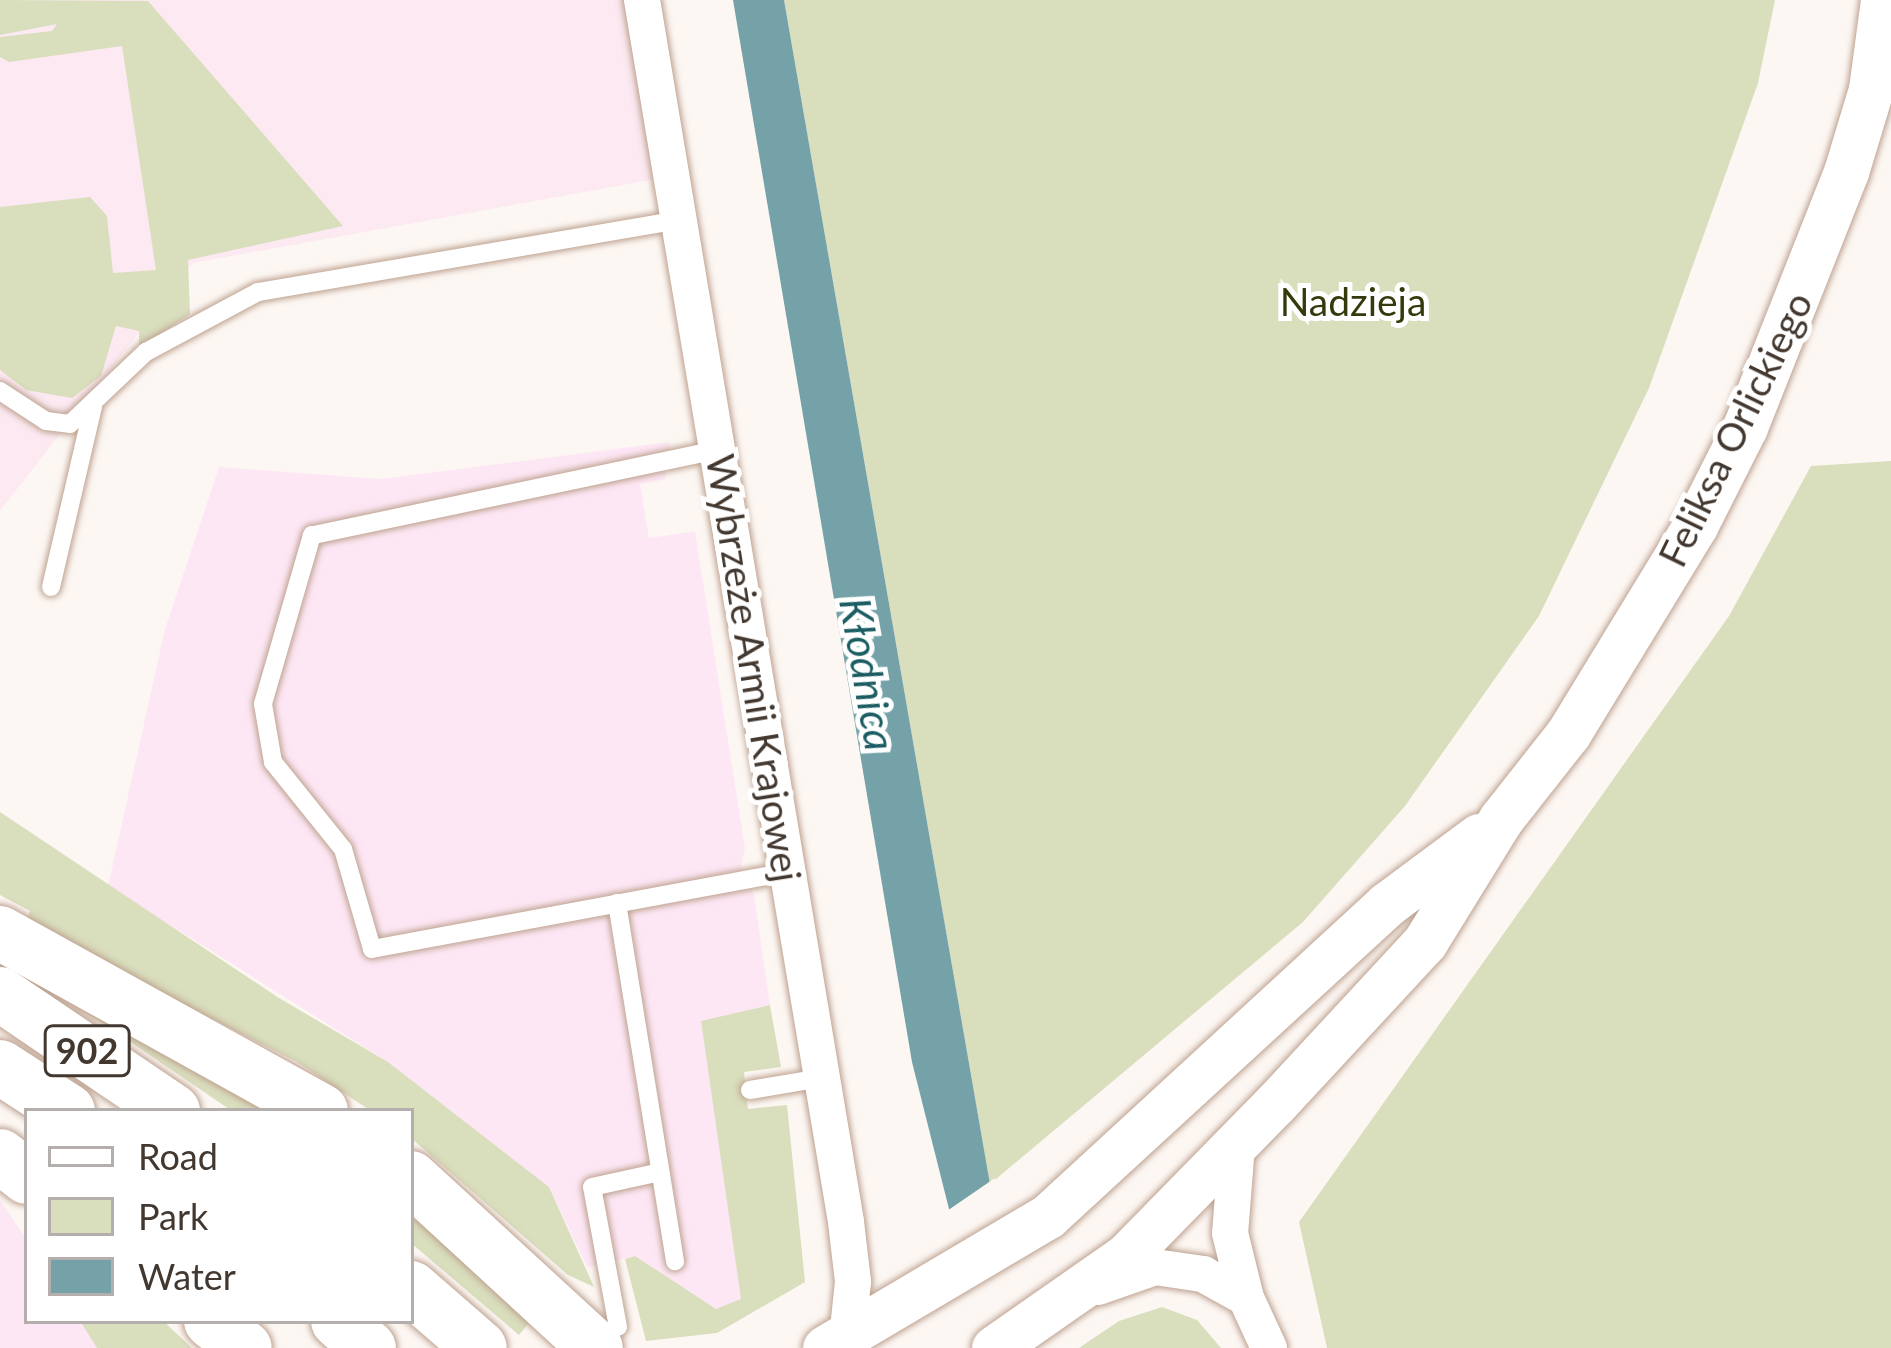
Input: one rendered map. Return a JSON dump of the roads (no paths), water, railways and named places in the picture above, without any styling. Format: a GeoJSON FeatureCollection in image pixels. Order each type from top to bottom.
{"type":"FeatureCollection","features":[{"type":"Feature","properties":{"kind":"main road"},"geometry":{"type":"LineString","coordinates":[[0,933],[316,1108]]}},
{"type":"Feature","properties":{"kind":"main road","name":"902"},"geometry":{"type":"LineString","coordinates":[[0,994],[169,1108]]}},
{"type":"Feature","properties":{"kind":"main road","name":"902"},"geometry":{"type":"LineString","coordinates":[[0,1067],[63,1108]]}},
{"type":"Feature","properties":{"kind":"main road"},"geometry":{"type":"LineString","coordinates":[[0,1156],[24,1175]]}},
{"type":"Feature","properties":{"kind":"main road"},"geometry":{"type":"LineString","coordinates":[[414,1180],[607,1338]]}},
{"type":"Feature","properties":{"kind":"main road"},"geometry":{"type":"LineString","coordinates":[[414,1291],[480,1348]]}},
{"type":"Feature","properties":{"kind":"main road"},"geometry":{"type":"LineString","coordinates":[[188,1324],[212,1348]]}},
{"type":"Feature","properties":{"kind":"main road"},"geometry":{"type":"LineString","coordinates":[[215,1324],[244,1348]]}},
{"type":"Feature","properties":{"kind":"main road"},"geometry":{"type":"LineString","coordinates":[[341,1324],[369,1348]]}},
{"type":"Feature","properties":{"kind":"street","name":"Wybrzeże Armii Krajowej"},"geometry":{"type":"LineString","coordinates":[[642,0],[853,1282],[836,1343]]}},
{"type":"Feature","properties":{"kind":"street","name":"Feliksa Orlickiego"},"geometry":{"type":"LineString","coordinates":[[994,1348],[1126,1256],[1238,1144],[1425,942],[1501,820],[1568,734],[1695,526],[1823,243],[1881,88],[1883,0]]}},
{"type":"Feature","properties":{"kind":"street","name":"Feliksa Orlickiego"},"geometry":{"type":"LineString","coordinates":[[836,1343],[905,1307],[1048,1216],[1386,905],[1501,820]]}},
{"type":"Feature","properties":{"kind":"street"},"geometry":{"type":"LineString","coordinates":[[1238,1144],[1231,1233],[1246,1298],[1269,1348]]}},
{"type":"Feature","properties":{"kind":"street"},"geometry":{"type":"LineString","coordinates":[[1066,1302],[1155,1267],[1203,1274],[1246,1298]]}},
{"type":"Feature","properties":{"kind":"lane"},"geometry":{"type":"LineString","coordinates":[[0,391],[46,421],[70,424],[146,352],[225,305],[295,285],[680,220]]}},
{"type":"Feature","properties":{"kind":"lane"},"geometry":{"type":"LineString","coordinates":[[52,587],[93,406]]}},
{"type":"Feature","properties":{"kind":"lane"},"geometry":{"type":"LineString","coordinates":[[717,450],[312,535],[263,704],[273,762],[343,849],[372,949],[788,872]]}},
{"type":"Feature","properties":{"kind":"lane"},"geometry":{"type":"LineString","coordinates":[[617,904],[675,1261]]}},
{"type":"Feature","properties":{"kind":"lane"},"geometry":{"type":"LineString","coordinates":[[750,1090],[822,1078]]}},
{"type":"Feature","properties":{"kind":"lane"},"geometry":{"type":"LineString","coordinates":[[607,1338],[592,1187],[660,1172]]}},
{"type":"Feature","properties":{"kind":"water","name":"Kłodnica"},"geometry":{"type":"Polygon","coordinates":[[[733,0],[784,0],[990,1184],[984,1348],[912,1062],[733,0]]]}},
{"type":"Feature","properties":{"kind":"park label","name":"Nadzieja"},"geometry":{"type":"Point","coordinates":[1353,301]}}]}
